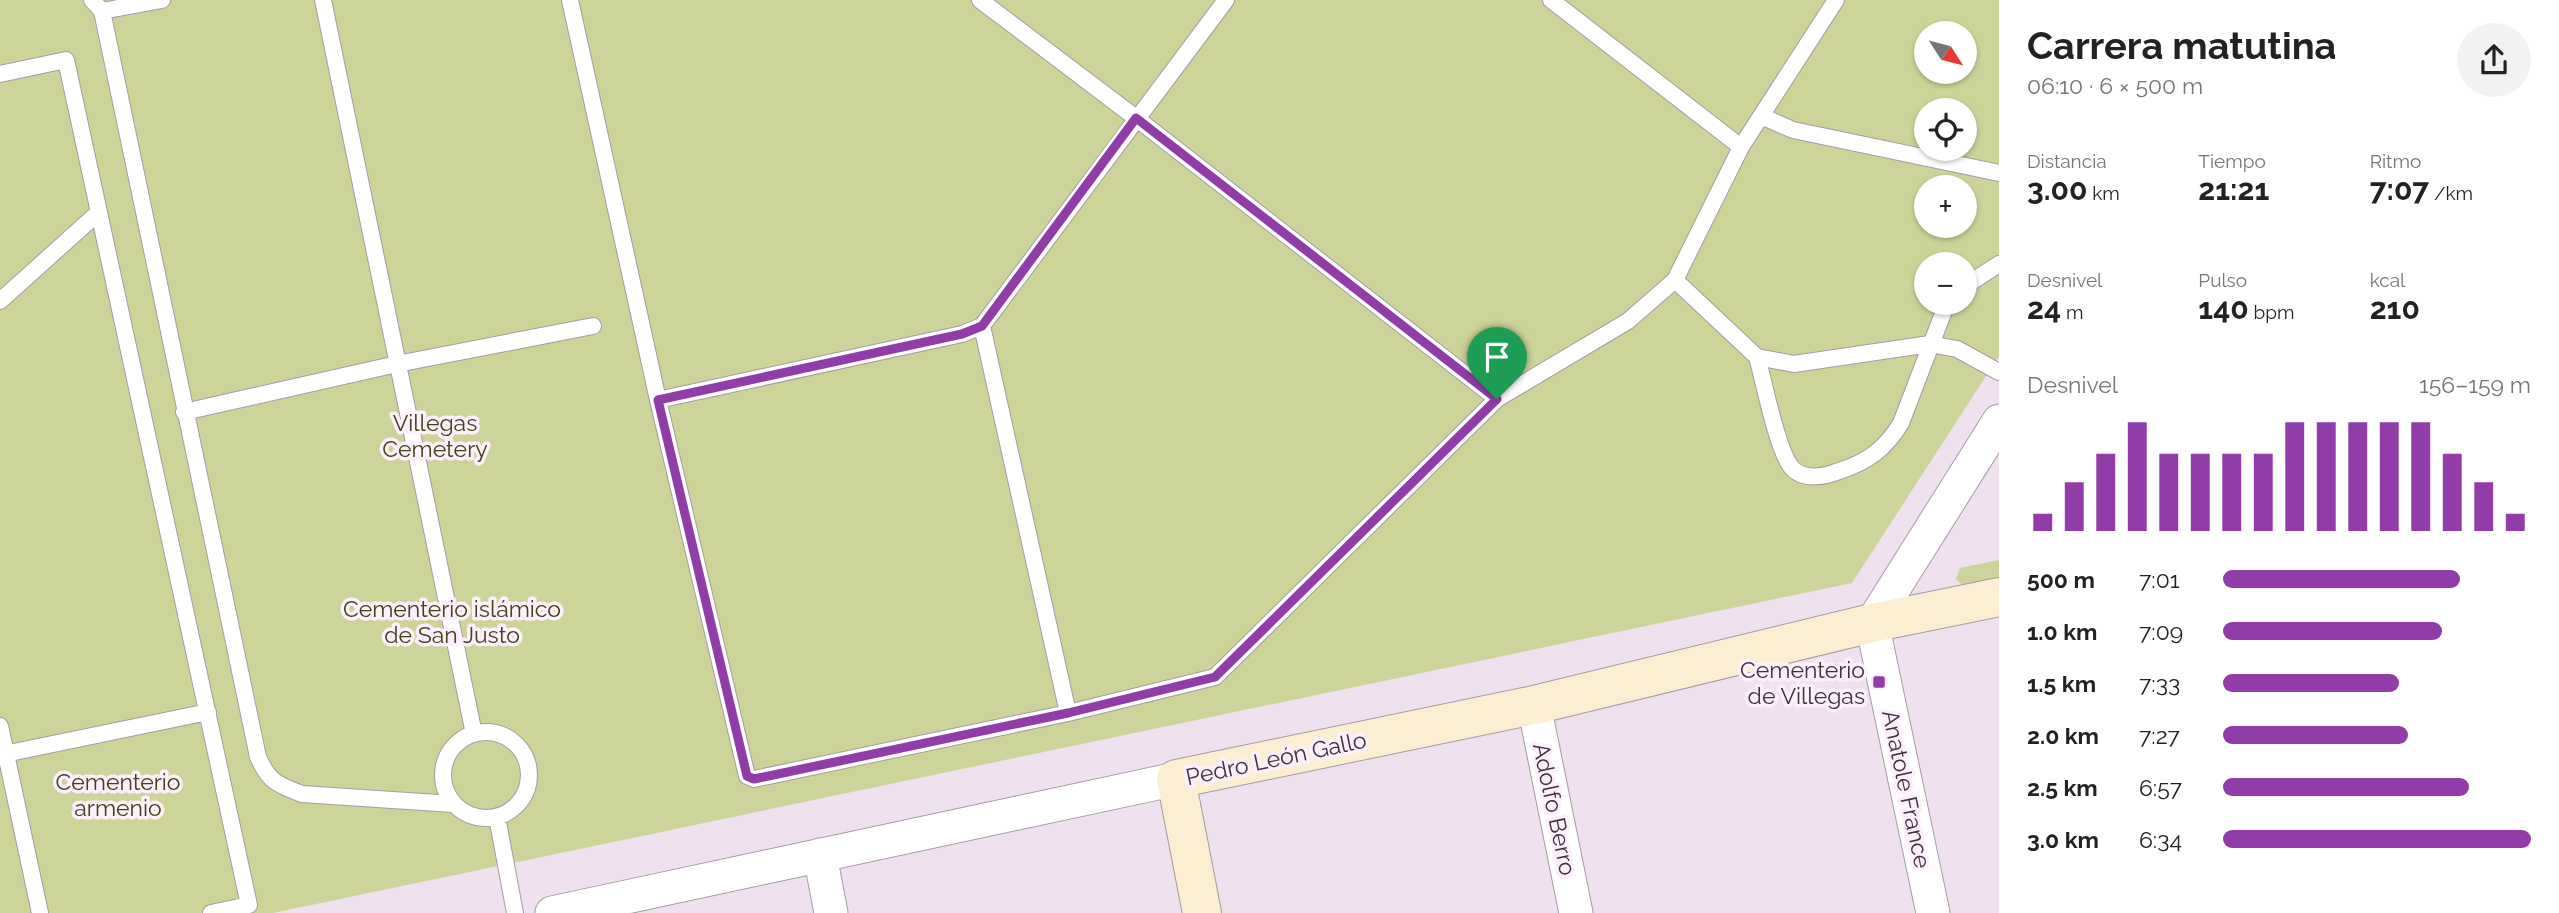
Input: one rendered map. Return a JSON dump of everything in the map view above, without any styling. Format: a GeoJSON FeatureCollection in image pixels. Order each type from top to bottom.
{"type":"FeatureCollection","features":[{"type":"Feature","properties":{"kind":"street"},"geometry":{"type":"LineString","coordinates":[[1871,623],[1999,421]]}},
{"type":"Feature","properties":{"kind":"street","name":"Pedro León Gallo"},"geometry":{"type":"LineString","coordinates":[[552,913],[1534,705],[1871,623],[1999,597]]}},
{"type":"Feature","properties":{"kind":"street","name":"Anatole France"},"geometry":{"type":"LineString","coordinates":[[1871,623],[1933,913]]}},
{"type":"Feature","properties":{"kind":"street","name":"Adolfo Berro"},"geometry":{"type":"LineString","coordinates":[[1534,705],[1576,913]]}},
{"type":"Feature","properties":{"kind":"street"},"geometry":{"type":"LineString","coordinates":[[1176,779],[1202,913]]}},
{"type":"Feature","properties":{"kind":"street"},"geometry":{"type":"LineString","coordinates":[[820,855],[831,913]]}},
{"type":"Feature","properties":{"kind":"lane"},"geometry":{"type":"LineString","coordinates":[[162,0],[97,6],[258,757],[266,775],[281,786],[302,794],[453,804]]}},
{"type":"Feature","properties":{"kind":"lane"},"geometry":{"type":"LineString","coordinates":[[323,0],[474,734]]}},
{"type":"Feature","properties":{"kind":"lane"},"geometry":{"type":"LineString","coordinates":[[570,0],[658,400],[747,776],[754,779],[1068,713],[1215,677],[1497,399],[1629,321],[1675,280],[1741,147],[1836,0]]}},
{"type":"Feature","properties":{"kind":"lane"},"geometry":{"type":"LineString","coordinates":[[980,0],[1497,399]]}},
{"type":"Feature","properties":{"kind":"lane"},"geometry":{"type":"LineString","coordinates":[[658,400],[962,334],[982,326],[1226,0]]}},
{"type":"Feature","properties":{"kind":"lane"},"geometry":{"type":"LineString","coordinates":[[1550,0],[1741,147]]}},
{"type":"Feature","properties":{"kind":"lane"},"geometry":{"type":"LineString","coordinates":[[0,74],[66,60],[249,905],[211,913]]}},
{"type":"Feature","properties":{"kind":"lane"},"geometry":{"type":"LineString","coordinates":[[1761,116],[1793,130],[1999,173]]}},
{"type":"Feature","properties":{"kind":"lane"},"geometry":{"type":"LineString","coordinates":[[0,302],[99,212]]}},
{"type":"Feature","properties":{"kind":"lane"},"geometry":{"type":"LineString","coordinates":[[1977,278],[1999,264]]}},
{"type":"Feature","properties":{"kind":"lane"},"geometry":{"type":"LineString","coordinates":[[1675,280],[1758,357],[1794,364],[1930,344],[1957,349],[1999,372]]}},
{"type":"Feature","properties":{"kind":"lane"},"geometry":{"type":"LineString","coordinates":[[1758,357],[1784,456],[1794,470],[1805,475],[1825,476],[1876,455],[1891,440],[1901,423],[1942,315]]}},
{"type":"Feature","properties":{"kind":"lane"},"geometry":{"type":"LineString","coordinates":[[184,412],[397,364],[593,326]]}},
{"type":"Feature","properties":{"kind":"lane"},"geometry":{"type":"LineString","coordinates":[[982,326],[1068,713]]}},
{"type":"Feature","properties":{"kind":"lane"},"geometry":{"type":"LineString","coordinates":[[3,754],[208,712]]}},
{"type":"Feature","properties":{"kind":"lane"},"geometry":{"type":"LineString","coordinates":[[0,726],[3,754],[40,913]]}},
{"type":"Feature","properties":{"kind":"lane"},"geometry":{"type":"LineString","coordinates":[[488,732],[512,741],[522,751],[527,764],[529,777],[526,790],[510,811],[497,817],[473,817],[453,804],[442,778],[444,763],[451,750],[461,740],[474,734],[488,732]]}},
{"type":"Feature","properties":{"kind":"lane"},"geometry":{"type":"LineString","coordinates":[[497,817],[515,913]]}},
{"type":"Feature","properties":{"kind":"green space","name":"Villegas Cemetery"},"geometry":{"type":"Polygon","coordinates":[[[0,0],[1999,0],[1999,356],[1852,583],[273,913],[0,913],[0,0]]]}},
{"type":"Feature","properties":{"kind":"green space"},"geometry":{"type":"Polygon","coordinates":[[[1999,560],[1999,579],[1964,587],[1956,579],[1960,568],[1999,560]]]}},
{"type":"Feature","properties":{"kind":"place","name":"Cementerio de Villegas"},"geometry":{"type":"Point","coordinates":[1879,682]}},
{"type":"Feature","properties":{"kind":"route"},"geometry":{"type":"LineString","coordinates":[[1136,118],[1497,399],[1215,677],[1068,713],[754,779],[747,776],[658,400],[962,334],[982,326],[1136,118]]}},
{"type":"Feature","properties":{"kind":"park label","name":"Cementerio islámico de San Justo"},"geometry":{"type":"Point","coordinates":[452,621]}},
{"type":"Feature","properties":{"kind":"park label","name":"Cementerio armenio"},"geometry":{"type":"Point","coordinates":[118,794]}}]}
